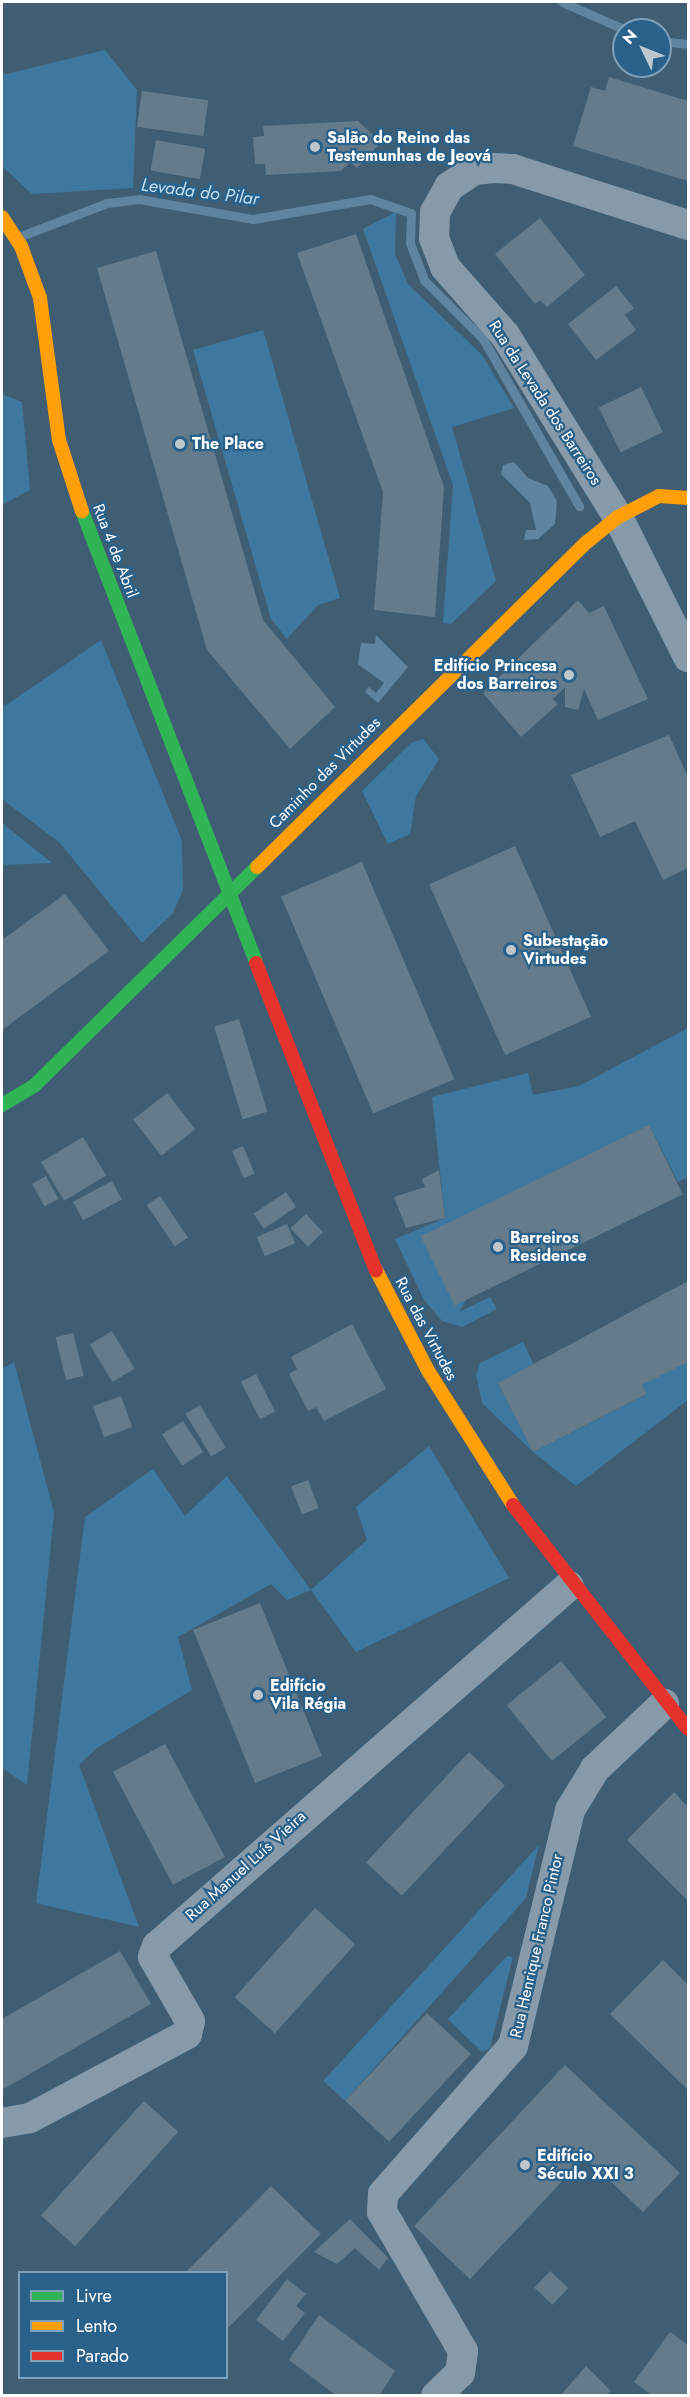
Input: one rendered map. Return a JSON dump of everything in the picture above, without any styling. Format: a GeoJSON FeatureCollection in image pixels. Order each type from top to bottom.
{"type":"FeatureCollection","features":[{"type":"Feature","properties":{"kind":"street","name":"Rua da Levada dos Barreiros"},"geometry":{"type":"LineString","coordinates":[[688,225],[513,169],[474,170],[449,187],[435,212],[434,238],[445,267],[505,335],[618,517],[688,657]]}},
{"type":"Feature","properties":{"kind":"street","name":"Rua 4 de Abril"},"geometry":{"type":"LineString","coordinates":[[2,217],[21,246],[40,298],[49,390],[71,482],[229,891]]}},
{"type":"Feature","properties":{"kind":"street","name":"Caminho das Virtudes"},"geometry":{"type":"LineString","coordinates":[[2,1106],[35,1085],[229,891],[618,517],[659,496],[688,498]]}},
{"type":"Feature","properties":{"kind":"street","name":"Rua das Virtudes"},"geometry":{"type":"LineString","coordinates":[[229,891],[331,1165],[375,1269],[452,1411],[569,1586],[664,1704],[688,1729]]}},
{"type":"Feature","properties":{"kind":"street","name":"Rua Manuel Luís Vieira"},"geometry":{"type":"LineString","coordinates":[[2,2123],[12,2126],[30,2118],[187,2034],[187,2015],[153,1957],[157,1946],[569,1586]]}},
{"type":"Feature","properties":{"kind":"street","name":"Rua Henrique Franco Pintor"},"geometry":{"type":"LineString","coordinates":[[436,2396],[460,2373],[464,2351],[382,2212],[383,2194],[513,2046],[570,1810],[596,1769],[664,1704]]}},
{"type":"Feature","properties":{"kind":"shaded area"},"geometry":{"type":"Polygon","coordinates":[[[105,50],[137,90],[133,188],[32,194],[2,166],[2,75],[105,50]]]}},
{"type":"Feature","properties":{"kind":"shaded area"},"geometry":{"type":"Polygon","coordinates":[[[396,212],[395,254],[408,284],[482,355],[514,408],[452,427],[496,581],[451,624],[443,623],[453,485],[363,229],[396,212]]]}},
{"type":"Feature","properties":{"kind":"shaded area"},"geometry":{"type":"Polygon","coordinates":[[[263,330],[340,598],[318,605],[287,639],[271,619],[193,350],[263,330]]]}},
{"type":"Feature","properties":{"kind":"shaded area"},"geometry":{"type":"Polygon","coordinates":[[[2,394],[22,402],[30,490],[2,505],[2,394]]]}},
{"type":"Feature","properties":{"kind":"shaded area"},"geometry":{"type":"Polygon","coordinates":[[[514,462],[528,478],[548,486],[557,501],[555,524],[538,539],[524,540],[526,530],[536,530],[530,503],[501,474],[503,465],[514,462]]]}},
{"type":"Feature","properties":{"kind":"shaded area"},"geometry":{"type":"Polygon","coordinates":[[[376,635],[408,667],[378,703],[365,692],[369,687],[376,693],[384,683],[358,664],[361,643],[375,644],[376,635]]]}},
{"type":"Feature","properties":{"kind":"shaded area"},"geometry":{"type":"Polygon","coordinates":[[[101,640],[182,841],[183,890],[173,913],[142,943],[60,843],[2,799],[2,708],[101,640]]]}},
{"type":"Feature","properties":{"kind":"shaded area"},"geometry":{"type":"Polygon","coordinates":[[[423,739],[439,759],[416,796],[410,834],[388,844],[362,791],[411,743],[423,739]]]}},
{"type":"Feature","properties":{"kind":"shaded area"},"geometry":{"type":"Polygon","coordinates":[[[2,823],[52,863],[2,865],[2,823]]]}},
{"type":"Feature","properties":{"kind":"shaded area"},"geometry":{"type":"Polygon","coordinates":[[[688,1028],[688,1177],[678,1182],[649,1125],[537,1181],[459,1312],[490,1297],[497,1309],[462,1327],[442,1321],[424,1300],[395,1239],[445,1218],[432,1097],[528,1073],[533,1095],[579,1086],[688,1028]]]}},
{"type":"Feature","properties":{"kind":"shaded area"},"geometry":{"type":"Polygon","coordinates":[[[523,1342],[534,1365],[498,1383],[533,1452],[482,1403],[476,1375],[480,1363],[523,1342]]]}},
{"type":"Feature","properties":{"kind":"shaded area"},"geometry":{"type":"Polygon","coordinates":[[[14,1362],[54,1513],[27,1785],[2,1768],[2,1369],[14,1362]]]}},
{"type":"Feature","properties":{"kind":"shaded area"},"geometry":{"type":"Polygon","coordinates":[[[688,1362],[688,1400],[576,1486],[533,1452],[646,1395],[642,1385],[688,1362]]]}},
{"type":"Feature","properties":{"kind":"shaded area"},"geometry":{"type":"Polygon","coordinates":[[[429,1446],[509,1578],[356,1652],[311,1590],[367,1540],[356,1507],[429,1446]]]}},
{"type":"Feature","properties":{"kind":"shaded area"},"geometry":{"type":"Polygon","coordinates":[[[153,1469],[185,1516],[227,1476],[311,1590],[287,1600],[271,1584],[178,1637],[192,1690],[97,1748],[79,1765],[139,1927],[36,1903],[85,1517],[153,1469]]]}},
{"type":"Feature","properties":{"kind":"shaded area"},"geometry":{"type":"Polygon","coordinates":[[[539,1845],[526,1898],[345,2101],[323,2081],[539,1845]]]}},
{"type":"Feature","properties":{"kind":"shaded area"},"geometry":{"type":"Polygon","coordinates":[[[507,1956],[513,1957],[490,2048],[482,2052],[448,2019],[507,1956]]]}},
{"type":"Feature","properties":{"kind":"building"},"geometry":{"type":"Polygon","coordinates":[[[609,77],[688,101],[688,181],[573,146],[591,87],[605,91],[609,77]]]}},
{"type":"Feature","properties":{"kind":"building"},"geometry":{"type":"Polygon","coordinates":[[[142,91],[208,100],[203,136],[137,127],[142,91]]]}},
{"type":"Feature","properties":{"kind":"building","name":"Salão do Reino das Testemunhas de Jeová"},"geometry":{"type":"Polygon","coordinates":[[[358,121],[381,142],[357,168],[350,162],[341,171],[266,175],[265,164],[255,164],[253,137],[264,136],[263,126],[358,121]]]}},
{"type":"Feature","properties":{"kind":"building"},"geometry":{"type":"Polygon","coordinates":[[[156,140],[205,149],[200,179],[151,171],[156,140]]]}},
{"type":"Feature","properties":{"kind":"building"},"geometry":{"type":"Polygon","coordinates":[[[540,218],[585,275],[547,307],[540,300],[535,304],[495,254],[540,218]]]}},
{"type":"Feature","properties":{"kind":"building"},"geometry":{"type":"Polygon","coordinates":[[[356,234],[444,487],[435,617],[374,610],[383,492],[297,253],[356,234]]]}},
{"type":"Feature","properties":{"kind":"building","name":"The Place"},"geometry":{"type":"Polygon","coordinates":[[[156,251],[263,620],[335,707],[290,749],[207,650],[97,268],[156,251]]]}},
{"type":"Feature","properties":{"kind":"building"},"geometry":{"type":"Polygon","coordinates":[[[616,286],[634,308],[625,315],[636,330],[596,360],[568,324],[616,286]]]}},
{"type":"Feature","properties":{"kind":"building"},"geometry":{"type":"Polygon","coordinates":[[[641,387],[663,432],[621,453],[599,408],[641,387]]]}},
{"type":"Feature","properties":{"kind":"building","name":"Edifício Princesa dos Barreiros"},"geometry":{"type":"Polygon","coordinates":[[[578,600],[589,613],[604,606],[648,699],[598,720],[584,689],[578,710],[565,707],[565,687],[553,699],[558,704],[521,737],[483,693],[578,600]]]}},
{"type":"Feature","properties":{"kind":"building"},"geometry":{"type":"Polygon","coordinates":[[[669,735],[688,777],[688,868],[663,880],[635,821],[600,837],[571,775],[669,735]]]}},
{"type":"Feature","properties":{"kind":"building","name":"Subestação Virtudes"},"geometry":{"type":"Polygon","coordinates":[[[515,846],[591,1017],[505,1055],[429,884],[515,846]]]}},
{"type":"Feature","properties":{"kind":"building"},"geometry":{"type":"Polygon","coordinates":[[[362,862],[454,1079],[373,1114],[281,896],[362,862]]]}},
{"type":"Feature","properties":{"kind":"building"},"geometry":{"type":"Polygon","coordinates":[[[65,894],[109,951],[2,1030],[2,940],[65,894]]]}},
{"type":"Feature","properties":{"kind":"building"},"geometry":{"type":"Polygon","coordinates":[[[239,1019],[267,1112],[242,1119],[214,1027],[239,1019]]]}},
{"type":"Feature","properties":{"kind":"building"},"geometry":{"type":"Polygon","coordinates":[[[167,1093],[195,1129],[161,1156],[133,1119],[167,1093]]]}},
{"type":"Feature","properties":{"kind":"building"},"geometry":{"type":"Polygon","coordinates":[[[649,1125],[683,1194],[454,1306],[421,1236],[649,1125]]]}},
{"type":"Feature","properties":{"kind":"building"},"geometry":{"type":"Polygon","coordinates":[[[83,1137],[106,1176],[64,1201],[41,1162],[83,1137]]]}},
{"type":"Feature","properties":{"kind":"building"},"geometry":{"type":"Polygon","coordinates":[[[243,1146],[255,1174],[244,1178],[232,1151],[243,1146]]]}},
{"type":"Feature","properties":{"kind":"building"},"geometry":{"type":"Polygon","coordinates":[[[439,1170],[445,1218],[406,1228],[394,1197],[425,1187],[422,1179],[439,1170]]]}},
{"type":"Feature","properties":{"kind":"building"},"geometry":{"type":"Polygon","coordinates":[[[46,1176],[59,1199],[45,1206],[32,1184],[46,1176]]]}},
{"type":"Feature","properties":{"kind":"building"},"geometry":{"type":"Polygon","coordinates":[[[112,1181],[122,1200],[83,1220],[73,1202],[112,1181]]]}},
{"type":"Feature","properties":{"kind":"building"},"geometry":{"type":"Polygon","coordinates":[[[286,1192],[296,1207],[264,1229],[254,1214],[286,1192]]]}},
{"type":"Feature","properties":{"kind":"building"},"geometry":{"type":"Polygon","coordinates":[[[160,1196],[188,1237],[175,1246],[147,1205],[160,1196]]]}},
{"type":"Feature","properties":{"kind":"building"},"geometry":{"type":"Polygon","coordinates":[[[306,1214],[323,1232],[308,1247],[291,1228],[306,1214]]]}},
{"type":"Feature","properties":{"kind":"building"},"geometry":{"type":"Polygon","coordinates":[[[287,1224],[295,1243],[265,1256],[257,1237],[287,1224]]]}},
{"type":"Feature","properties":{"kind":"building"},"geometry":{"type":"Polygon","coordinates":[[[688,1281],[688,1362],[642,1385],[647,1394],[533,1452],[498,1383],[688,1281]]]}},
{"type":"Feature","properties":{"kind":"building"},"geometry":{"type":"Polygon","coordinates":[[[352,1324],[386,1389],[324,1421],[316,1407],[308,1411],[289,1374],[297,1369],[291,1357],[352,1324]]]}},
{"type":"Feature","properties":{"kind":"building"},"geometry":{"type":"Polygon","coordinates":[[[112,1331],[135,1369],[112,1382],[90,1344],[112,1331]]]}},
{"type":"Feature","properties":{"kind":"building"},"geometry":{"type":"Polygon","coordinates":[[[73,1333],[84,1376],[66,1380],[56,1337],[73,1333]]]}},
{"type":"Feature","properties":{"kind":"building"},"geometry":{"type":"Polygon","coordinates":[[[256,1374],[275,1411],[260,1419],[241,1382],[256,1374]]]}},
{"type":"Feature","properties":{"kind":"building"},"geometry":{"type":"Polygon","coordinates":[[[121,1396],[132,1427],[104,1437],[93,1406],[121,1396]]]}},
{"type":"Feature","properties":{"kind":"building"},"geometry":{"type":"Polygon","coordinates":[[[200,1405],[226,1448],[211,1457],[185,1414],[200,1405]]]}},
{"type":"Feature","properties":{"kind":"building"},"geometry":{"type":"Polygon","coordinates":[[[183,1421],[203,1452],[182,1466],[162,1435],[183,1421]]]}},
{"type":"Feature","properties":{"kind":"building"},"geometry":{"type":"Polygon","coordinates":[[[308,1480],[319,1508],[302,1514],[291,1486],[308,1480]]]}},
{"type":"Feature","properties":{"kind":"building","name":"Edifício Vila Régia"},"geometry":{"type":"Polygon","coordinates":[[[260,1603],[322,1756],[255,1783],[193,1630],[260,1603]]]}},
{"type":"Feature","properties":{"kind":"building"},"geometry":{"type":"Polygon","coordinates":[[[561,1661],[606,1717],[552,1761],[507,1705],[561,1661]]]}},
{"type":"Feature","properties":{"kind":"building"},"geometry":{"type":"Polygon","coordinates":[[[165,1744],[225,1857],[173,1885],[113,1772],[165,1744]]]}},
{"type":"Feature","properties":{"kind":"building"},"geometry":{"type":"Polygon","coordinates":[[[469,1752],[505,1785],[402,1896],[366,1862],[469,1752]]]}},
{"type":"Feature","properties":{"kind":"building"},"geometry":{"type":"Polygon","coordinates":[[[674,1792],[688,1807],[688,1901],[627,1840],[674,1792]]]}},
{"type":"Feature","properties":{"kind":"building"},"geometry":{"type":"Polygon","coordinates":[[[315,1908],[355,1944],[275,2033],[235,1997],[315,1908]]]}},
{"type":"Feature","properties":{"kind":"building"},"geometry":{"type":"Polygon","coordinates":[[[120,1951],[151,2004],[2,2090],[2,2019],[120,1951]]]}},
{"type":"Feature","properties":{"kind":"building"},"geometry":{"type":"Polygon","coordinates":[[[663,1960],[688,1985],[688,2090],[610,2014],[663,1960]]]}},
{"type":"Feature","properties":{"kind":"building"},"geometry":{"type":"Polygon","coordinates":[[[427,2013],[471,2054],[389,2142],[345,2101],[427,2013]]]}},
{"type":"Feature","properties":{"kind":"building","name":"Edifício Século XXI 3"},"geometry":{"type":"Polygon","coordinates":[[[565,2065],[680,2173],[643,2212],[585,2157],[470,2279],[414,2226],[565,2065]]]}},
{"type":"Feature","properties":{"kind":"building"},"geometry":{"type":"Polygon","coordinates":[[[144,2101],[178,2132],[75,2246],[41,2215],[144,2101]]]}},
{"type":"Feature","properties":{"kind":"building"},"geometry":{"type":"Polygon","coordinates":[[[271,2186],[321,2234],[228,2328],[228,2271],[187,2271],[271,2186]]]}},
{"type":"Feature","properties":{"kind":"building"},"geometry":{"type":"Polygon","coordinates":[[[350,2219],[388,2258],[379,2270],[355,2248],[337,2264],[314,2252],[350,2219]]]}},
{"type":"Feature","properties":{"kind":"building"},"geometry":{"type":"Polygon","coordinates":[[[550,2271],[568,2288],[553,2305],[534,2288],[550,2271]]]}},
{"type":"Feature","properties":{"kind":"building"},"geometry":{"type":"Polygon","coordinates":[[[287,2279],[306,2294],[296,2306],[305,2313],[283,2341],[256,2320],[287,2279]]]}},
{"type":"Feature","properties":{"kind":"building"},"geometry":{"type":"Polygon","coordinates":[[[319,2315],[395,2371],[379,2396],[337,2396],[289,2360],[319,2315]]]}},
{"type":"Feature","properties":{"kind":"building"},"geometry":{"type":"Polygon","coordinates":[[[670,2332],[688,2345],[688,2396],[653,2396],[634,2382],[670,2332]]]}},
{"type":"Feature","properties":{"kind":"building"},"geometry":{"type":"Polygon","coordinates":[[[586,2366],[611,2391],[606,2396],[560,2396],[586,2366]]]}},
{"type":"Feature","properties":{"kind":"waterway"},"geometry":{"type":"LineString","coordinates":[[562,2],[612,24]]}},
{"type":"Feature","properties":{"kind":"waterway"},"geometry":{"type":"LineString","coordinates":[[672,42],[688,44]]}},
{"type":"Feature","properties":{"kind":"waterway","name":"Levada do Pilar"},"geometry":{"type":"LineString","coordinates":[[21,236],[107,203],[139,199],[253,219],[370,199],[411,213],[410,243],[424,280],[483,339],[579,506]]}},
{"type":"Feature","properties":{"kind":"traffic: fast"},"geometry":{"type":"LineString","coordinates":[[82,511],[256,963]]}},
{"type":"Feature","properties":{"kind":"traffic: fast"},"geometry":{"type":"LineString","coordinates":[[2,1105],[35,1085],[257,867]]}},
{"type":"Feature","properties":{"kind":"traffic: slow"},"geometry":{"type":"LineString","coordinates":[[2,217],[21,246],[40,298],[59,440],[82,511]]}},
{"type":"Feature","properties":{"kind":"traffic: slow"},"geometry":{"type":"LineString","coordinates":[[257,867],[587,542],[618,517],[659,496],[688,498]]}},
{"type":"Feature","properties":{"kind":"traffic: slow"},"geometry":{"type":"LineString","coordinates":[[376,1270],[427,1369],[513,1505]]}},
{"type":"Feature","properties":{"kind":"traffic: jam"},"geometry":{"type":"LineString","coordinates":[[256,963],[376,1270]]}},
{"type":"Feature","properties":{"kind":"traffic: jam"},"geometry":{"type":"LineString","coordinates":[[513,1505],[688,1729]]}},
{"type":"Feature","properties":{"kind":"place","name":"Salão do Reino das Testemunhas de Jeová"},"geometry":{"type":"Point","coordinates":[315,147]}},
{"type":"Feature","properties":{"kind":"place","name":"The Place"},"geometry":{"type":"Point","coordinates":[180,444]}},
{"type":"Feature","properties":{"kind":"place","name":"Edifício Princesa dos Barreiros"},"geometry":{"type":"Point","coordinates":[569,675]}},
{"type":"Feature","properties":{"kind":"place","name":"Subestação Virtudes"},"geometry":{"type":"Point","coordinates":[511,950]}},
{"type":"Feature","properties":{"kind":"place","name":"Barreiros Residence"},"geometry":{"type":"Point","coordinates":[498,1247]}},
{"type":"Feature","properties":{"kind":"place","name":"Edifício Vila Régia"},"geometry":{"type":"Point","coordinates":[258,1695]}},
{"type":"Feature","properties":{"kind":"place","name":"Edifício Século XXI 3"},"geometry":{"type":"Point","coordinates":[525,2165]}}]}
